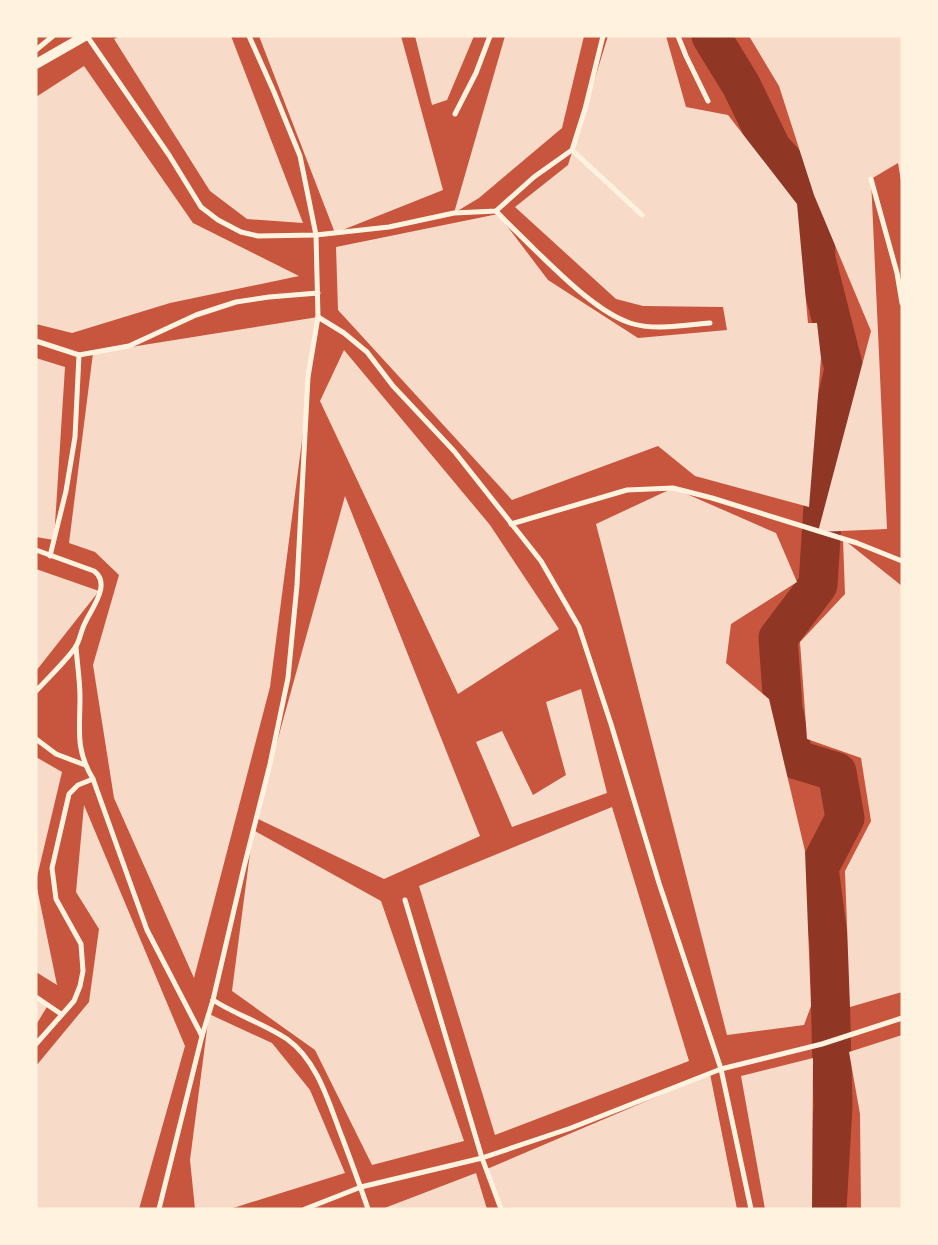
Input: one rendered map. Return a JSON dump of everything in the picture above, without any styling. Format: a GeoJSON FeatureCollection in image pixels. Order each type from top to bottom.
{"type":"FeatureCollection","features":[{"type":"Feature","properties":{"kind":"main road"},"geometry":{"type":"LineString","coordinates":[[36,64],[86,36]]}},
{"type":"Feature","properties":{"kind":"street"},"geometry":{"type":"LineString","coordinates":[[36,50],[53,36]]}},
{"type":"Feature","properties":{"kind":"street"},"geometry":{"type":"LineString","coordinates":[[86,36],[169,154],[201,207],[218,220],[241,232],[258,236],[316,235],[389,227],[454,213],[496,211],[534,177],[572,150],[585,109],[603,36]]}},
{"type":"Feature","properties":{"kind":"street"},"geometry":{"type":"LineString","coordinates":[[159,1209],[202,1036],[213,1000],[270,764],[288,678],[297,585],[308,377],[318,316],[316,235],[300,156],[249,36]]}},
{"type":"Feature","properties":{"kind":"street"},"geometry":{"type":"LineString","coordinates":[[455,114],[476,72],[490,36]]}},
{"type":"Feature","properties":{"kind":"street"},"geometry":{"type":"LineString","coordinates":[[678,36],[708,101]]}},
{"type":"Feature","properties":{"kind":"street"},"geometry":{"type":"LineString","coordinates":[[572,150],[642,215]]}},
{"type":"Feature","properties":{"kind":"street"},"geometry":{"type":"LineString","coordinates":[[871,179],[896,273],[902,304]]}},
{"type":"Feature","properties":{"kind":"street"},"geometry":{"type":"LineString","coordinates":[[496,211],[584,294],[613,315],[631,323],[643,325],[661,326],[710,323]]}},
{"type":"Feature","properties":{"kind":"street"},"geometry":{"type":"LineString","coordinates":[[36,341],[79,355],[128,346],[196,315],[236,302],[318,293]]}},
{"type":"Feature","properties":{"kind":"street"},"geometry":{"type":"LineString","coordinates":[[318,316],[344,333],[367,352],[393,386],[454,450],[541,561],[578,627],[611,724],[659,883],[721,1069],[751,1209]]}},
{"type":"Feature","properties":{"kind":"street"},"geometry":{"type":"LineString","coordinates":[[50,556],[66,491],[75,437],[79,355]]}},
{"type":"Feature","properties":{"kind":"street"},"geometry":{"type":"LineString","coordinates":[[511,524],[626,490],[672,488],[712,498],[857,543],[902,561]]}},
{"type":"Feature","properties":{"kind":"street"},"geometry":{"type":"LineString","coordinates":[[36,550],[94,571],[98,574],[100,581],[96,603],[85,622],[76,646],[36,691]]}},
{"type":"Feature","properties":{"kind":"street"},"geometry":{"type":"LineString","coordinates":[[76,646],[80,696],[78,727],[80,748],[85,765],[93,779],[147,930],[202,1036]]}},
{"type":"Feature","properties":{"kind":"street"},"geometry":{"type":"LineString","coordinates":[[36,739],[56,754],[85,765]]}},
{"type":"Feature","properties":{"kind":"street"},"geometry":{"type":"LineString","coordinates":[[36,1044],[74,1001],[80,986],[83,971],[81,944],[56,899],[52,868],[68,794],[78,785],[93,779]]}},
{"type":"Feature","properties":{"kind":"street"},"geometry":{"type":"LineString","coordinates":[[405,900],[482,1158],[501,1209]]}},
{"type":"Feature","properties":{"kind":"street"},"geometry":{"type":"LineString","coordinates":[[36,997],[61,1014]]}},
{"type":"Feature","properties":{"kind":"street"},"geometry":{"type":"LineString","coordinates":[[213,1000],[228,1010],[258,1022],[288,1040],[306,1058],[322,1086],[368,1209]]}},
{"type":"Feature","properties":{"kind":"street"},"geometry":{"type":"LineString","coordinates":[[305,1209],[361,1187],[482,1158],[571,1128],[721,1069],[822,1044],[902,1018]]}},
{"type":"Feature","properties":{"kind":"building"},"geometry":{"type":"Polygon","coordinates":[[[120,36],[231,36],[303,223],[247,219],[210,191],[114,39],[120,36]]]}},
{"type":"Feature","properties":{"kind":"building"},"geometry":{"type":"Polygon","coordinates":[[[259,36],[401,36],[443,190],[335,233],[259,36]]]}},
{"type":"Feature","properties":{"kind":"building"},"geometry":{"type":"Polygon","coordinates":[[[415,36],[474,36],[447,100],[432,105],[415,36]]]}},
{"type":"Feature","properties":{"kind":"building"},"geometry":{"type":"Polygon","coordinates":[[[505,36],[584,36],[562,128],[479,198],[454,213],[505,36]]]}},
{"type":"Feature","properties":{"kind":"building"},"geometry":{"type":"Polygon","coordinates":[[[608,36],[666,36],[686,107],[728,115],[797,204],[808,323],[817,323],[821,358],[809,507],[695,476],[658,446],[512,500],[338,310],[336,247],[498,214],[548,280],[638,338],[727,330],[723,307],[643,306],[616,299],[515,207],[568,165],[608,36]]]}},
{"type":"Feature","properties":{"kind":"building"},"geometry":{"type":"Polygon","coordinates":[[[749,36],[902,36],[902,187],[898,163],[871,179],[887,529],[818,532],[871,331],[814,195],[779,86],[749,36]]]}},
{"type":"Feature","properties":{"kind":"building"},"geometry":{"type":"Polygon","coordinates":[[[84,66],[193,223],[299,276],[170,303],[72,333],[36,324],[36,97],[84,66]]]}},
{"type":"Feature","properties":{"kind":"building"},"geometry":{"type":"Polygon","coordinates":[[[318,317],[270,687],[194,978],[114,798],[93,665],[119,575],[95,552],[69,543],[93,353],[318,317]]]}},
{"type":"Feature","properties":{"kind":"building"},"geometry":{"type":"Polygon","coordinates":[[[344,350],[490,525],[559,629],[458,694],[320,401],[344,350]]]}},
{"type":"Feature","properties":{"kind":"building"},"geometry":{"type":"Polygon","coordinates":[[[36,358],[65,367],[54,540],[36,537],[36,358]]]}},
{"type":"Feature","properties":{"kind":"building"},"geometry":{"type":"Polygon","coordinates":[[[673,488],[776,533],[797,582],[731,624],[726,663],[769,699],[805,851],[811,1006],[804,1025],[727,1035],[596,524],[673,488]]]}},
{"type":"Feature","properties":{"kind":"building"},"geometry":{"type":"Polygon","coordinates":[[[345,496],[480,836],[384,879],[256,818],[345,496]]]}},
{"type":"Feature","properties":{"kind":"building"},"geometry":{"type":"Polygon","coordinates":[[[843,539],[902,586],[902,992],[850,1007],[845,871],[871,821],[861,758],[807,739],[800,642],[845,594],[843,539]]]}},
{"type":"Feature","properties":{"kind":"building"},"geometry":{"type":"Polygon","coordinates":[[[36,569],[99,591],[36,671],[36,569]]]}},
{"type":"Feature","properties":{"kind":"building"},"geometry":{"type":"Polygon","coordinates":[[[581,689],[607,793],[512,827],[476,742],[502,731],[533,795],[566,775],[546,702],[581,689]]]}},
{"type":"Feature","properties":{"kind":"building"},"geometry":{"type":"Polygon","coordinates":[[[36,757],[62,772],[37,877],[36,877],[36,757]]]}},
{"type":"Feature","properties":{"kind":"building"},"geometry":{"type":"Polygon","coordinates":[[[84,805],[185,1046],[139,1209],[36,1209],[36,1066],[89,1002],[99,929],[76,892],[84,805]]]}},
{"type":"Feature","properties":{"kind":"building"},"geometry":{"type":"Polygon","coordinates":[[[612,807],[689,1061],[495,1135],[419,886],[612,807]]]}},
{"type":"Feature","properties":{"kind":"building"},"geometry":{"type":"Polygon","coordinates":[[[253,830],[381,901],[464,1141],[372,1165],[315,1050],[232,991],[253,830]]]}},
{"type":"Feature","properties":{"kind":"building"},"geometry":{"type":"Polygon","coordinates":[[[37,888],[57,985],[36,972],[37,888]]]}},
{"type":"Feature","properties":{"kind":"building"},"geometry":{"type":"Polygon","coordinates":[[[36,998],[48,1005],[36,1025],[36,998]]]}},
{"type":"Feature","properties":{"kind":"building"},"geometry":{"type":"Polygon","coordinates":[[[209,1014],[272,1043],[310,1090],[345,1173],[230,1209],[195,1209],[190,1160],[209,1014]]]}},
{"type":"Feature","properties":{"kind":"building"},"geometry":{"type":"Polygon","coordinates":[[[902,1035],[902,1209],[861,1209],[860,1114],[849,1052],[902,1035]]]}},
{"type":"Feature","properties":{"kind":"building"},"geometry":{"type":"Polygon","coordinates":[[[813,1058],[812,1209],[765,1209],[741,1076],[813,1058]]]}},
{"type":"Feature","properties":{"kind":"building"},"geometry":{"type":"Polygon","coordinates":[[[710,1074],[737,1209],[502,1209],[487,1169],[710,1074]]]}},
{"type":"Feature","properties":{"kind":"building"},"geometry":{"type":"Polygon","coordinates":[[[476,1173],[487,1209],[382,1209],[476,1173]]]}},
{"type":"Feature","properties":{"kind":"waterway"},"geometry":{"type":"LineString","coordinates":[[711,36],[741,85],[772,149],[814,195],[816,259],[844,369],[827,442],[818,585],[778,638],[783,708],[794,759],[837,772],[845,818],[819,868],[829,944],[833,1106],[827,1209]]}}]}
